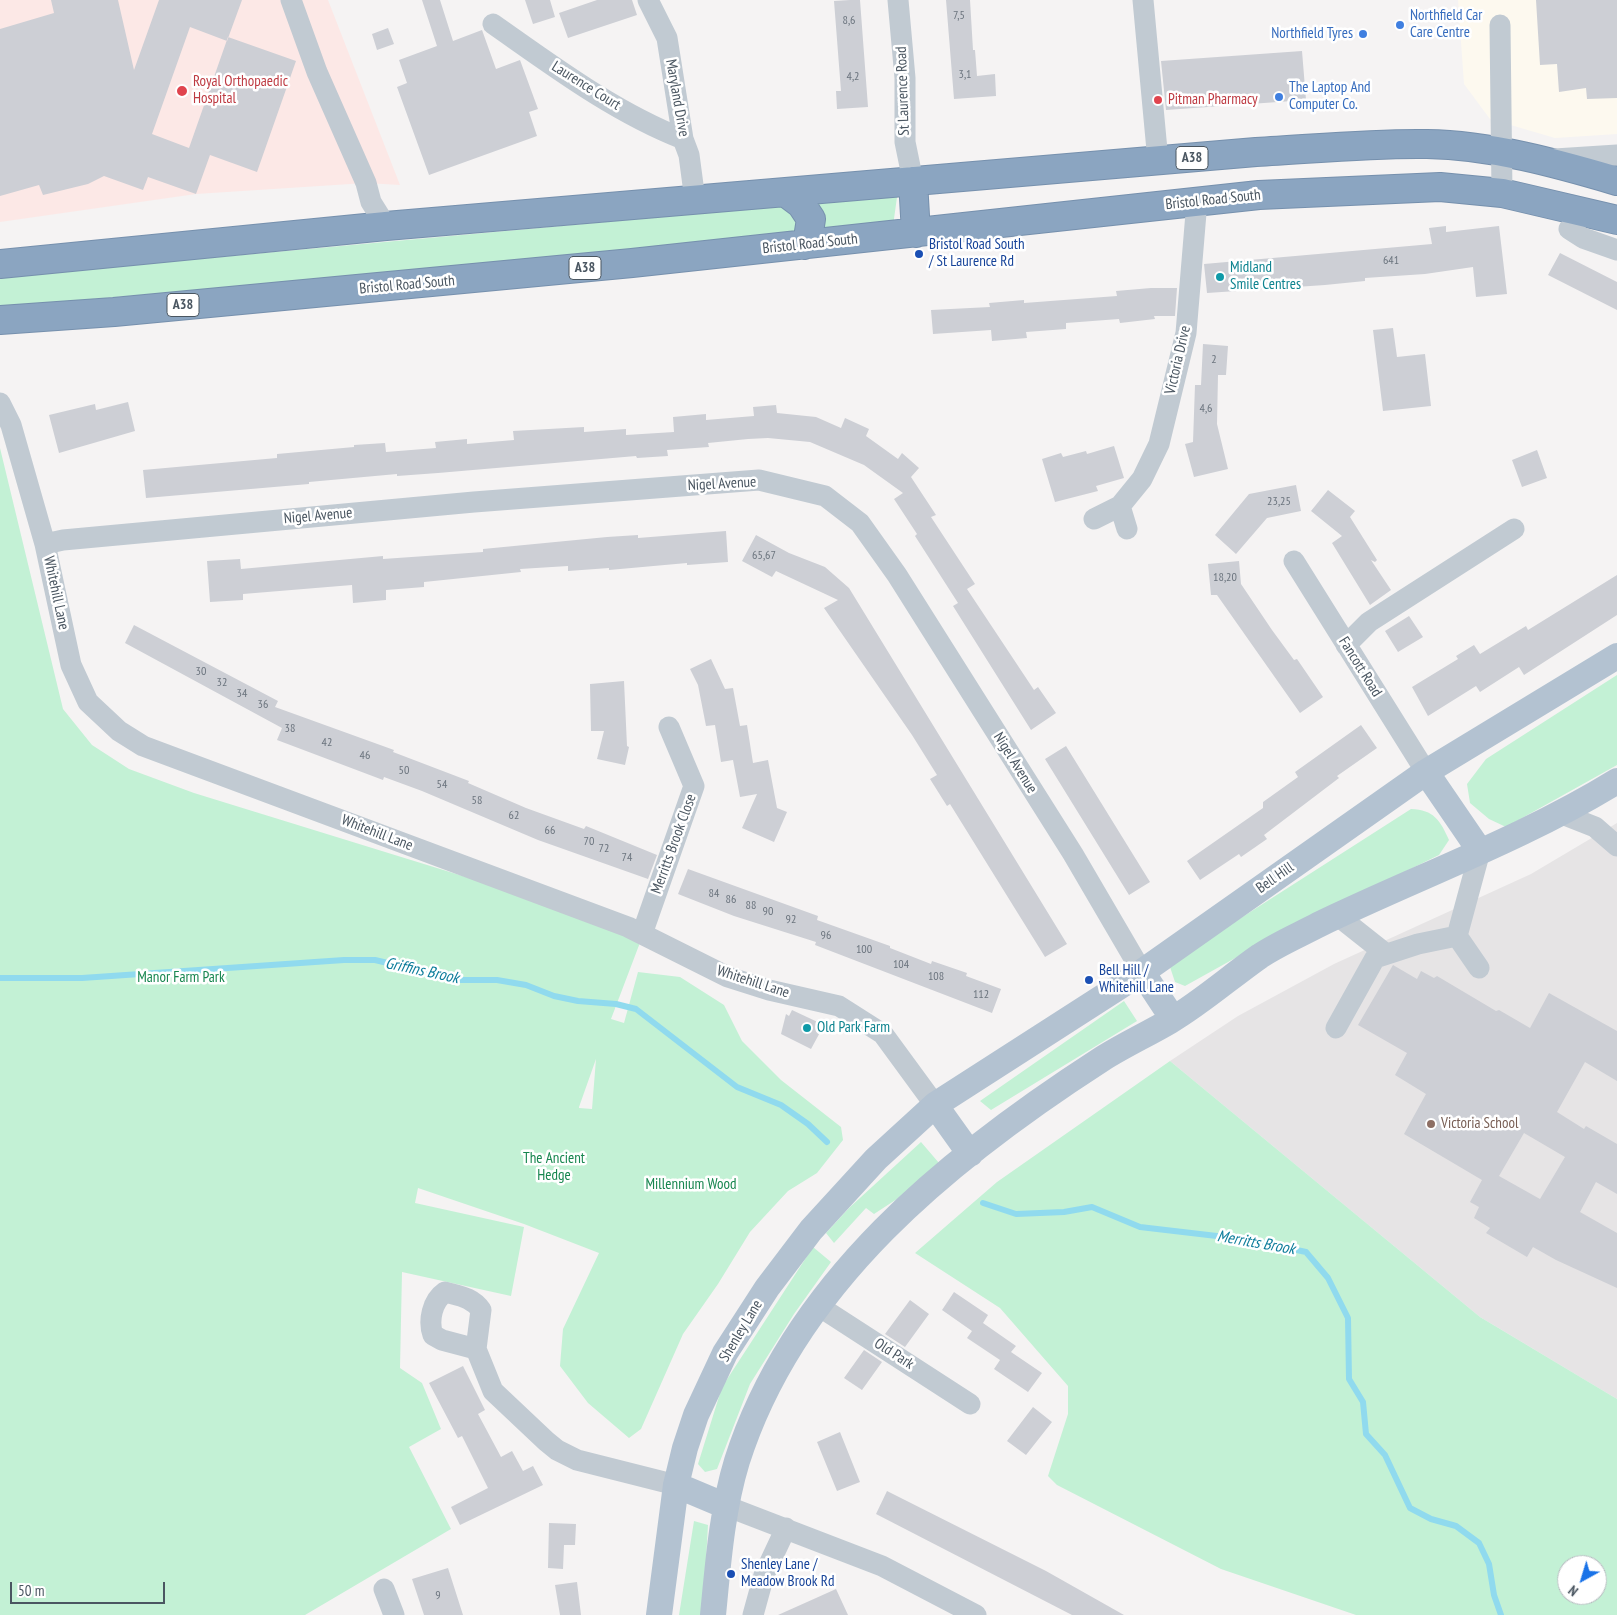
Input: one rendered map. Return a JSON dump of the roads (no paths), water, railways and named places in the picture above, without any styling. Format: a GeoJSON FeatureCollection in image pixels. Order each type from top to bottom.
{"type":"FeatureCollection","features":[{"type":"Feature","properties":{"kind":"highway","name":"A38"},"geometry":{"type":"LineString","coordinates":[[0,264],[386,226],[913,181],[1389,144],[1429,144],[1503,153],[1617,181]]}},
{"type":"Feature","properties":{"kind":"highway"},"geometry":{"type":"LineString","coordinates":[[913,181],[916,232]]}},
{"type":"Feature","properties":{"kind":"highway","name":"Bristol Road South"},"geometry":{"type":"LineString","coordinates":[[0,320],[463,280],[804,245],[1259,194],[1431,187],[1502,193],[1617,220]]}},
{"type":"Feature","properties":{"kind":"highway"},"geometry":{"type":"LineString","coordinates":[[785,192],[801,204],[811,219],[808,238],[804,245]]}},
{"type":"Feature","properties":{"kind":"main road","name":"Bell Hill"},"geometry":{"type":"LineString","coordinates":[[935,1104],[1142,972],[1426,772],[1617,656]]}},
{"type":"Feature","properties":{"kind":"main road"},"geometry":{"type":"LineString","coordinates":[[1426,772],[1480,851]]}},
{"type":"Feature","properties":{"kind":"main road"},"geometry":{"type":"LineString","coordinates":[[713,1615],[718,1558],[726,1506],[736,1463],[763,1394],[785,1353],[817,1305],[881,1232],[970,1154],[1104,1058],[1173,1020],[1263,954],[1338,916],[1562,814],[1609,786]]}},
{"type":"Feature","properties":{"kind":"main road"},"geometry":{"type":"LineString","coordinates":[[1142,972],[1173,1020]]}},
{"type":"Feature","properties":{"kind":"main road"},"geometry":{"type":"LineString","coordinates":[[935,1104],[970,1154]]}},
{"type":"Feature","properties":{"kind":"main road","name":"Shenley Lane"},"geometry":{"type":"LineString","coordinates":[[659,1615],[676,1484],[685,1448],[700,1406],[725,1353],[767,1288],[811,1230],[876,1159],[935,1104]]}},
{"type":"Feature","properties":{"kind":"main road"},"geometry":{"type":"LineString","coordinates":[[676,1484],[726,1506]]}},
{"type":"Feature","properties":{"kind":"street"},"geometry":{"type":"LineString","coordinates":[[291,0],[317,72],[366,183],[371,202],[386,226]]}},
{"type":"Feature","properties":{"kind":"street","name":"Maryland Drive"},"geometry":{"type":"LineString","coordinates":[[648,0],[667,38],[683,139],[689,155],[695,200]]}},
{"type":"Feature","properties":{"kind":"street","name":"St Laurence Road"},"geometry":{"type":"LineString","coordinates":[[898,0],[905,78],[906,142],[913,181]]}},
{"type":"Feature","properties":{"kind":"street"},"geometry":{"type":"LineString","coordinates":[[1143,0],[1158,161]]}},
{"type":"Feature","properties":{"kind":"street","name":"Laurence Court"},"geometry":{"type":"LineString","coordinates":[[493,24],[572,80],[648,125],[683,139]]}},
{"type":"Feature","properties":{"kind":"street"},"geometry":{"type":"LineString","coordinates":[[1500,25],[1502,193]]}},
{"type":"Feature","properties":{"kind":"street"},"geometry":{"type":"LineString","coordinates":[[1537,160],[1617,155]]}},
{"type":"Feature","properties":{"kind":"street","name":"Victoria Drive"},"geometry":{"type":"LineString","coordinates":[[1094,519],[1120,506],[1142,479],[1161,434],[1186,333],[1197,201]]}},
{"type":"Feature","properties":{"kind":"street"},"geometry":{"type":"LineString","coordinates":[[1569,230],[1583,238],[1617,250]]}},
{"type":"Feature","properties":{"kind":"street","name":"Whitehill Lane"},"geometry":{"type":"LineString","coordinates":[[0,403],[11,425],[45,544],[71,665],[88,702],[119,731],[143,746],[642,934],[728,977],[769,990],[839,1006],[882,1034],[935,1104]]}},
{"type":"Feature","properties":{"kind":"street","name":"Nigel Avenue"},"geometry":{"type":"LineString","coordinates":[[45,544],[73,539],[474,502],[759,480],[825,496],[860,523],[897,575],[1073,854],[1142,972]]}},
{"type":"Feature","properties":{"kind":"street"},"geometry":{"type":"LineString","coordinates":[[1120,506],[1127,529]]}},
{"type":"Feature","properties":{"kind":"street"},"geometry":{"type":"LineString","coordinates":[[1346,645],[1369,622],[1514,529]]}},
{"type":"Feature","properties":{"kind":"street","name":"Fancott Road"},"geometry":{"type":"LineString","coordinates":[[1294,561],[1426,772]]}},
{"type":"Feature","properties":{"kind":"street","name":"Merritts Brook Close"},"geometry":{"type":"LineString","coordinates":[[642,934],[694,786],[669,727]]}},
{"type":"Feature","properties":{"kind":"street"},"geometry":{"type":"LineString","coordinates":[[1595,827],[1609,786]]}},
{"type":"Feature","properties":{"kind":"street"},"geometry":{"type":"LineString","coordinates":[[1562,814],[1595,827],[1617,846]]}},
{"type":"Feature","properties":{"kind":"street"},"geometry":{"type":"LineString","coordinates":[[1479,968],[1457,936],[1480,851]]}},
{"type":"Feature","properties":{"kind":"street"},"geometry":{"type":"LineString","coordinates":[[1338,916],[1386,954]]}},
{"type":"Feature","properties":{"kind":"street"},"geometry":{"type":"LineString","coordinates":[[1336,1028],[1375,958],[1418,944],[1457,936]]}},
{"type":"Feature","properties":{"kind":"street","name":"Old Park"},"geometry":{"type":"LineString","coordinates":[[817,1305],[970,1404]]}},
{"type":"Feature","properties":{"kind":"street"},"geometry":{"type":"LineString","coordinates":[[476,1349],[493,1391],[557,1450],[585,1462],[676,1484]]}},
{"type":"Feature","properties":{"kind":"street"},"geometry":{"type":"LineString","coordinates":[[726,1506],[882,1566],[976,1615]]}},
{"type":"Feature","properties":{"kind":"street"},"geometry":{"type":"LineString","coordinates":[[753,1615],[764,1575],[786,1528]]}},
{"type":"Feature","properties":{"kind":"street"},"geometry":{"type":"LineString","coordinates":[[384,1589],[394,1615]]}},
{"type":"Feature","properties":{"kind":"waterway","name":"Griffins Brook"},"geometry":{"type":"LineString","coordinates":[[0,978],[82,978],[344,960],[375,960],[460,980],[497,980],[526,985],[554,996],[578,1001],[616,1004],[636,1009],[737,1087],[781,1105],[808,1124],[827,1142]]}},
{"type":"Feature","properties":{"kind":"waterway","name":"Merritts Brook"},"geometry":{"type":"LineString","coordinates":[[983,1203],[1016,1214],[1064,1212],[1092,1207],[1140,1227],[1251,1240],[1306,1252],[1328,1278],[1348,1318],[1349,1379],[1363,1402],[1366,1434],[1385,1455],[1410,1508],[1431,1519],[1456,1526],[1479,1543],[1489,1564],[1494,1595],[1501,1615]]}},
{"type":"Feature","properties":{"kind":"place","name":"Northfield Car Care Centre"},"geometry":{"type":"Point","coordinates":[1400,25]}},
{"type":"Feature","properties":{"kind":"place","name":"Northfield Tyres"},"geometry":{"type":"Point","coordinates":[1363,34]}},
{"type":"Feature","properties":{"kind":"place","name":"Royal Orthopaedic Hospital"},"geometry":{"type":"Point","coordinates":[182,91]}},
{"type":"Feature","properties":{"kind":"place","name":"The Laptop And Computer Co."},"geometry":{"type":"Point","coordinates":[1279,97]}},
{"type":"Feature","properties":{"kind":"place","name":"Pitman Pharmacy"},"geometry":{"type":"Point","coordinates":[1158,100]}},
{"type":"Feature","properties":{"kind":"place","name":"Bristol Road South / St Laurence Rd"},"geometry":{"type":"Point","coordinates":[919,254]}},
{"type":"Feature","properties":{"kind":"place","name":"Midland Smile Centres"},"geometry":{"type":"Point","coordinates":[1220,277]}},
{"type":"Feature","properties":{"kind":"place","name":"Bell Hill / Whitehill Lane"},"geometry":{"type":"Point","coordinates":[1089,980]}},
{"type":"Feature","properties":{"kind":"place","name":"Old Park Farm"},"geometry":{"type":"Point","coordinates":[807,1028]}},
{"type":"Feature","properties":{"kind":"place","name":"Victoria School"},"geometry":{"type":"Point","coordinates":[1431,1124]}},
{"type":"Feature","properties":{"kind":"place","name":"Shenley Lane / Meadow Brook Rd"},"geometry":{"type":"Point","coordinates":[731,1574]}},
{"type":"Feature","properties":{"kind":"park label","name":"Manor Farm Park"},"geometry":{"type":"Point","coordinates":[181,978]}},
{"type":"Feature","properties":{"kind":"park label","name":"The Ancient Hedge"},"geometry":{"type":"Point","coordinates":[554,1168]}},
{"type":"Feature","properties":{"kind":"park label","name":"Millennium Wood"},"geometry":{"type":"Point","coordinates":[691,1185]}}]}
